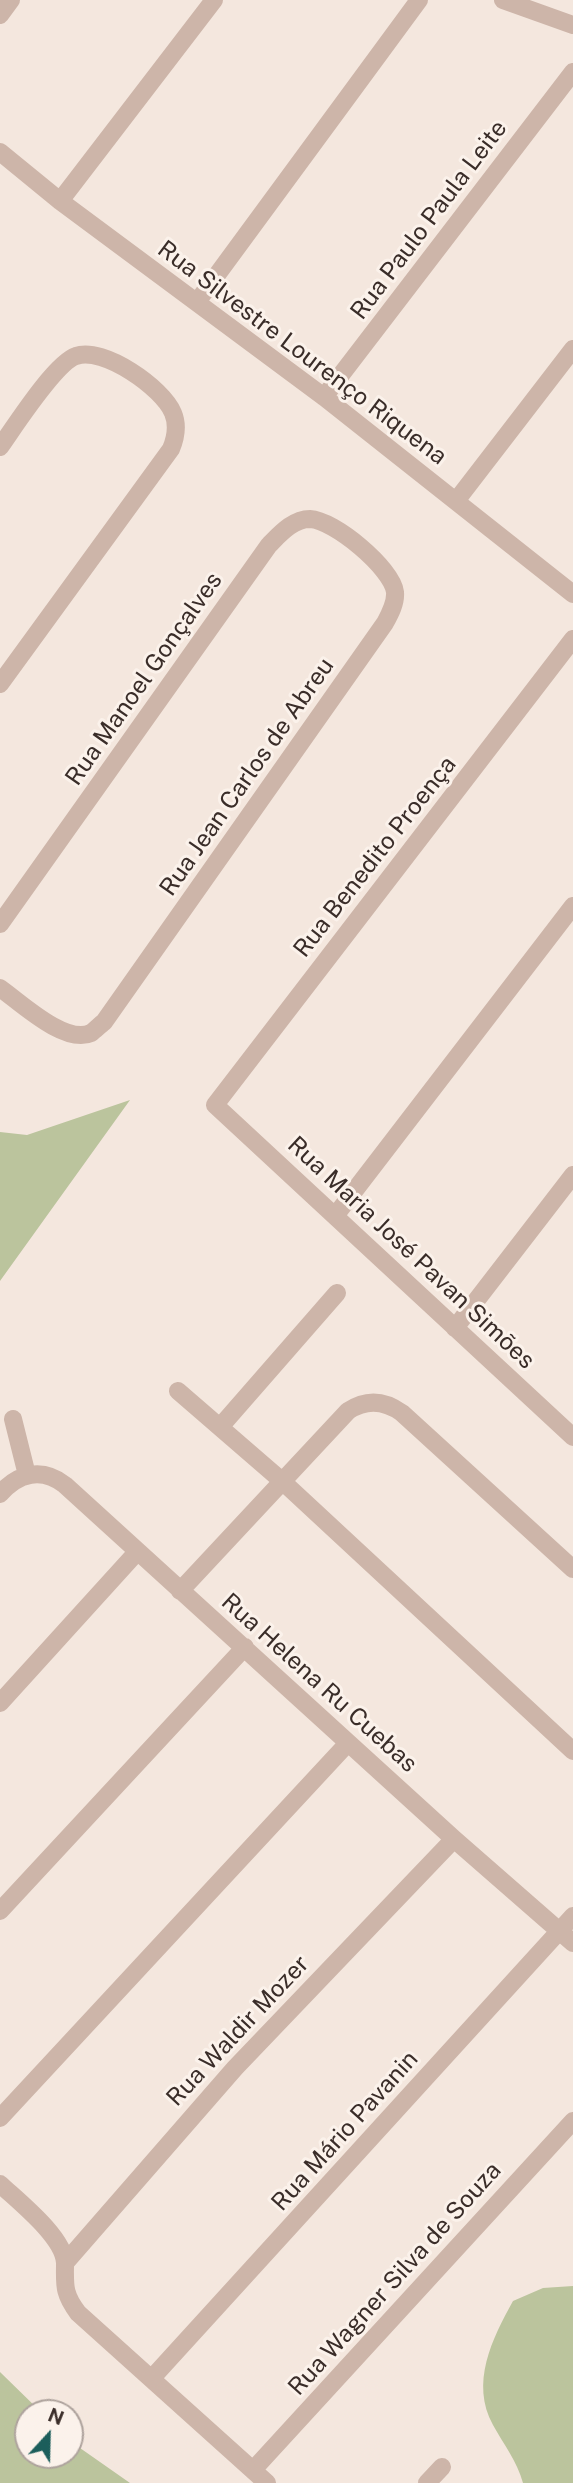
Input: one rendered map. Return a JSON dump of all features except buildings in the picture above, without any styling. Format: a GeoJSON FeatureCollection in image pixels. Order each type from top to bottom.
{"type":"FeatureCollection","features":[{"type":"Feature","properties":{"kind":"street"},"geometry":{"type":"LineString","coordinates":[[0,15],[11,0]]}},
{"type":"Feature","properties":{"kind":"street"},"geometry":{"type":"LineString","coordinates":[[60,201],[214,0]]}},
{"type":"Feature","properties":{"kind":"street"},"geometry":{"type":"LineString","coordinates":[[197,302],[419,0]]}},
{"type":"Feature","properties":{"kind":"street"},"geometry":{"type":"LineString","coordinates":[[503,0],[573,25]]}},
{"type":"Feature","properties":{"kind":"street","name":"Rua Paulo Paula Leite"},"geometry":{"type":"LineString","coordinates":[[324,397],[573,72]]}},
{"type":"Feature","properties":{"kind":"street","name":"Rua Silvestre Lourenço Riquena"},"geometry":{"type":"LineString","coordinates":[[0,152],[60,201],[324,397],[573,594]]}},
{"type":"Feature","properties":{"kind":"street"},"geometry":{"type":"LineString","coordinates":[[456,501],[573,349]]}},
{"type":"Feature","properties":{"kind":"street"},"geometry":{"type":"LineString","coordinates":[[0,447],[60,367],[71,358],[90,353],[104,356],[136,377],[170,408],[175,421],[174,443],[0,684]]}},
{"type":"Feature","properties":{"kind":"street","name":"Rua Manoel Gonçalves"},"geometry":{"type":"LineString","coordinates":[[0,924],[269,545],[287,527],[309,519],[329,524],[356,544]]}},
{"type":"Feature","properties":{"kind":"street","name":"Rua Jean Carlos de Abreu"},"geometry":{"type":"LineString","coordinates":[[0,988],[57,1029],[75,1034],[90,1034],[104,1022],[385,623],[395,594],[389,576],[356,544]]}},
{"type":"Feature","properties":{"kind":"street","name":"Rua Benedito Proença"},"geometry":{"type":"LineString","coordinates":[[215,1105],[573,639]]}},
{"type":"Feature","properties":{"kind":"street"},"geometry":{"type":"LineString","coordinates":[[335,1216],[573,906]]}},
{"type":"Feature","properties":{"kind":"street","name":"Rua Maria José Pavan Simões"},"geometry":{"type":"LineString","coordinates":[[215,1105],[573,1437]]}},
{"type":"Feature","properties":{"kind":"street"},"geometry":{"type":"LineString","coordinates":[[455,1328],[573,1175]]}},
{"type":"Feature","properties":{"kind":"street"},"geometry":{"type":"LineString","coordinates":[[220,1427],[337,1293]]}},
{"type":"Feature","properties":{"kind":"street"},"geometry":{"type":"LineString","coordinates":[[178,1391],[282,1481],[573,1751]]}},
{"type":"Feature","properties":{"kind":"street"},"geometry":{"type":"LineString","coordinates":[[180,1591],[348,1411],[360,1404],[383,1403],[402,1413],[573,1569]]}},
{"type":"Feature","properties":{"kind":"street"},"geometry":{"type":"LineString","coordinates":[[0,1494],[10,1482],[27,1475],[13,1419]]}},
{"type":"Feature","properties":{"kind":"street","name":"Rua Helena Ru Cuebas"},"geometry":{"type":"LineString","coordinates":[[27,1475],[45,1475],[59,1480],[454,1839],[567,1937]]}},
{"type":"Feature","properties":{"kind":"street"},"geometry":{"type":"LineString","coordinates":[[0,1703],[137,1552]]}},
{"type":"Feature","properties":{"kind":"street"},"geometry":{"type":"LineString","coordinates":[[0,1911],[245,1647]]}},
{"type":"Feature","properties":{"kind":"street"},"geometry":{"type":"LineString","coordinates":[[0,2118],[348,1743]]}},
{"type":"Feature","properties":{"kind":"street","name":"Rua Waldir Mozer"},"geometry":{"type":"LineString","coordinates":[[65,2263],[235,2068],[454,1839]]}},
{"type":"Feature","properties":{"kind":"street","name":"Rua Mário Pavanin"},"geometry":{"type":"LineString","coordinates":[[152,2378],[567,1937],[573,1916]]}},
{"type":"Feature","properties":{"kind":"street","name":"Rua Wagner Silva de Souza"},"geometry":{"type":"LineString","coordinates":[[253,2470],[570,2131]]}},
{"type":"Feature","properties":{"kind":"street"},"geometry":{"type":"LineString","coordinates":[[0,2184],[48,2229],[65,2263],[64,2283],[73,2306],[267,2483]]}},
{"type":"Feature","properties":{"kind":"street"},"geometry":{"type":"LineString","coordinates":[[427,2483],[442,2467]]}},
{"type":"Feature","properties":{"kind":"green space"},"geometry":{"type":"Polygon","coordinates":[[[130,1100],[0,1281],[0,1132],[27,1135],[130,1100]]]}},
{"type":"Feature","properties":{"kind":"green space"},"geometry":{"type":"Polygon","coordinates":[[[573,2286],[573,2483],[523,2483],[514,2460],[486,2409],[483,2393],[486,2362],[513,2301],[543,2288],[573,2286]]]}},
{"type":"Feature","properties":{"kind":"green space"},"geometry":{"type":"Polygon","coordinates":[[[0,2372],[28,2399],[14,2399],[14,2469],[84,2469],[84,2451],[130,2483],[0,2483],[0,2372]]]}}]}
